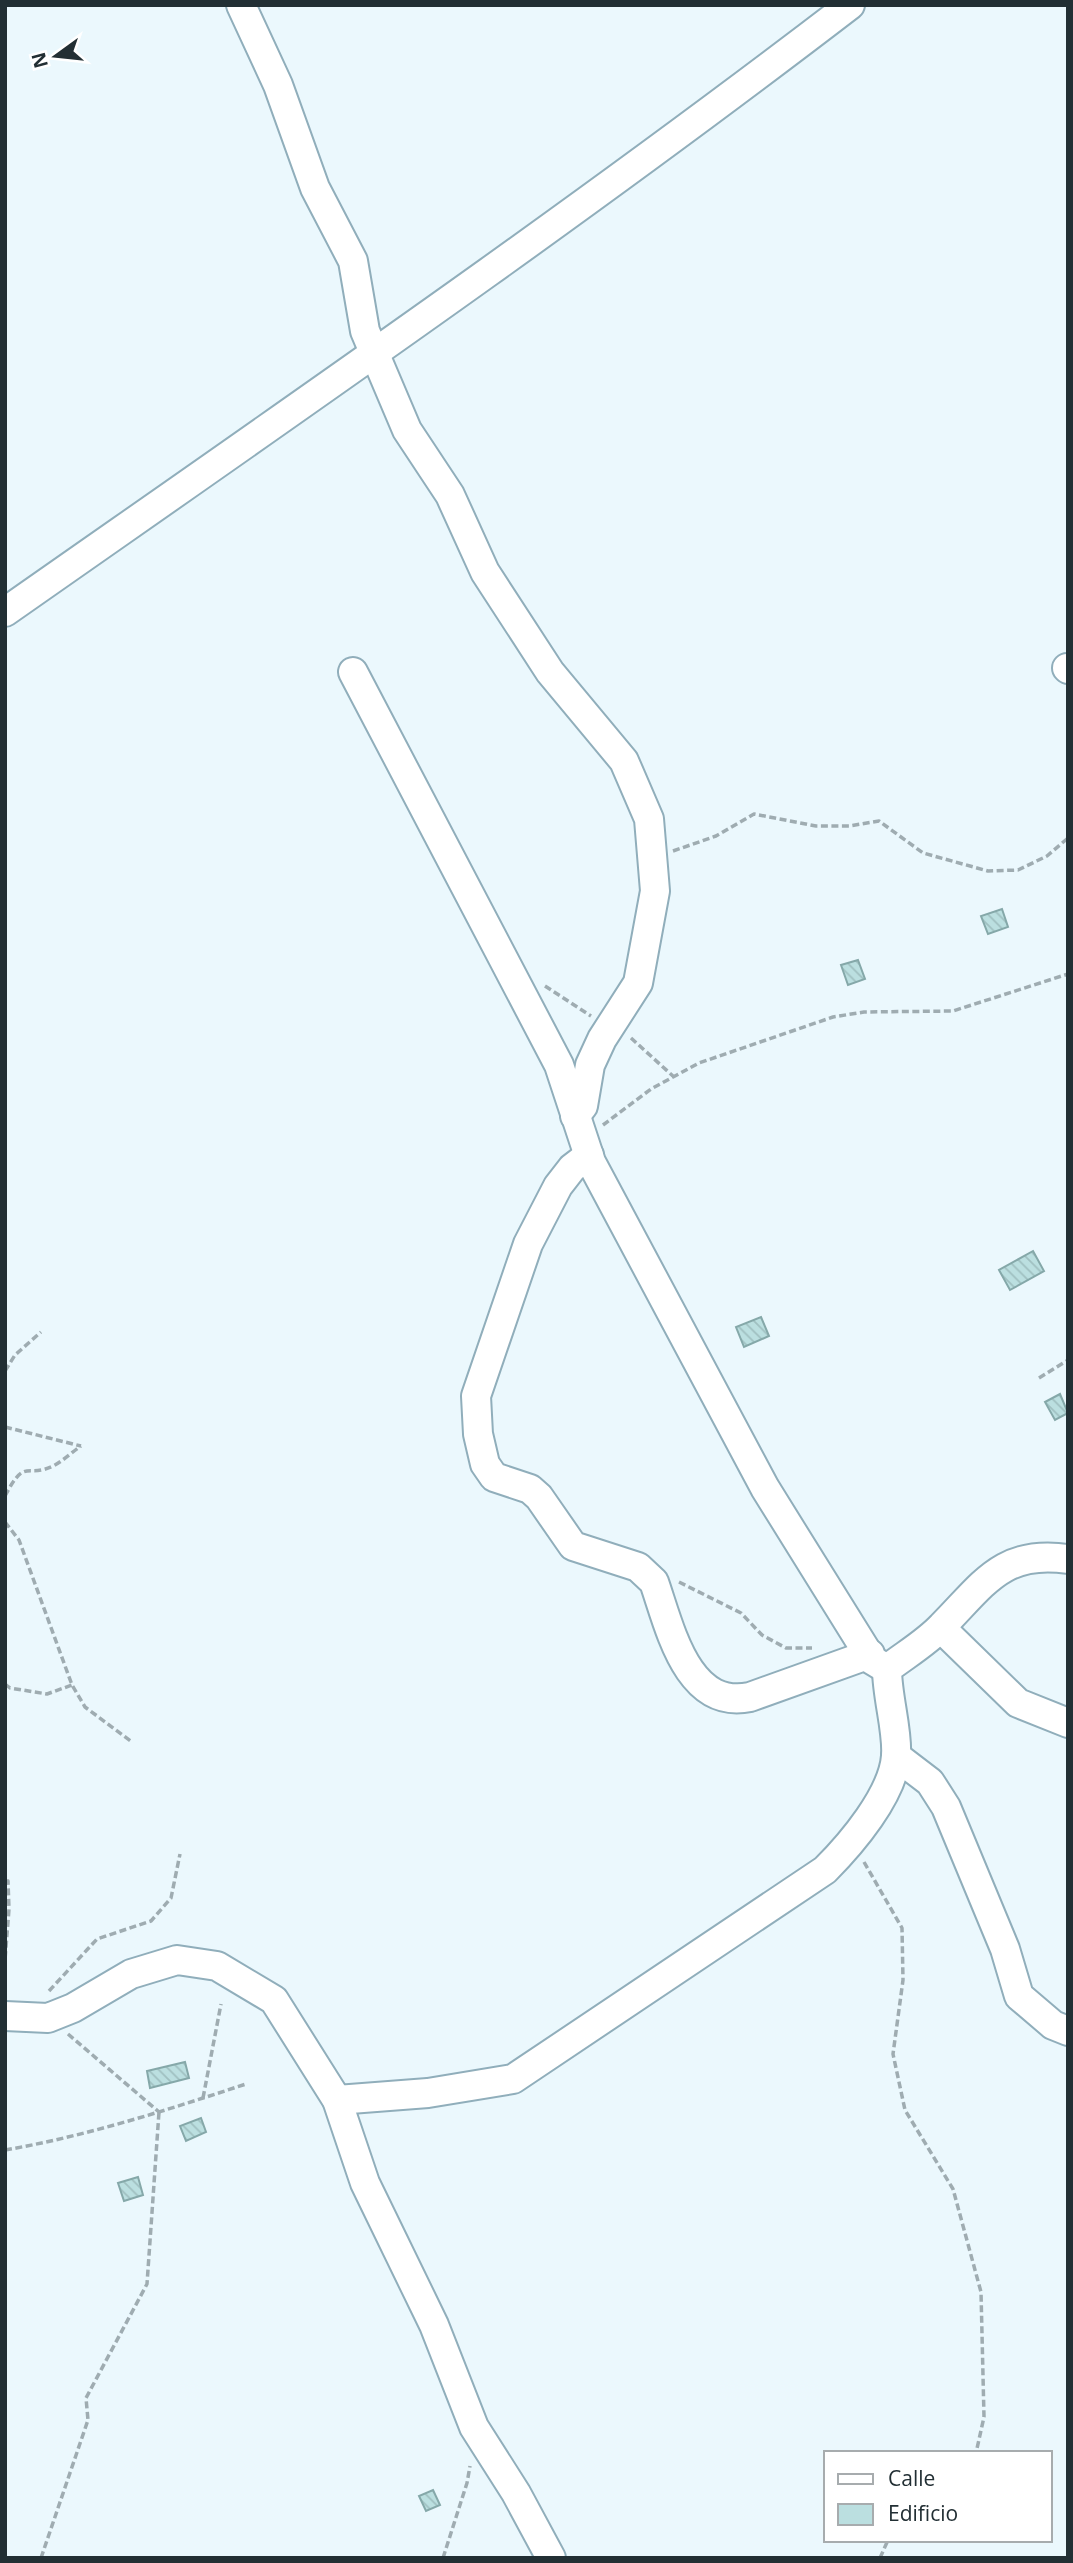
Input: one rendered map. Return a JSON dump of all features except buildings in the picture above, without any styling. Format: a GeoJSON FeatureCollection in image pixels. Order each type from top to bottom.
{"type":"FeatureCollection","features":[{"type":"Feature","properties":{"kind":"street"},"geometry":{"type":"LineString","coordinates":[[241,5],[278,85],[315,188],[353,261],[362,317],[373,353],[407,430],[450,495],[485,572],[551,672],[624,761],[649,819],[655,891],[638,983],[602,1039],[590,1065],[583,1106],[575,1116]]}},
{"type":"Feature","properties":{"kind":"street"},"geometry":{"type":"LineString","coordinates":[[5,612],[507,261],[850,5]]}},
{"type":"Feature","properties":{"kind":"street"},"geometry":{"type":"LineString","coordinates":[[337,2100],[428,2093],[513,2079],[825,1870],[853,1841],[890,1777],[896,1756],[869,1661],[765,1488],[587,1149],[559,1065],[353,672]]}},
{"type":"Feature","properties":{"kind":"street"},"geometry":{"type":"LineString","coordinates":[[587,1149],[558,1185],[532,1233],[476,1395],[478,1434],[485,1464],[494,1477],[530,1489],[539,1497],[573,1546],[638,1567],[647,1574],[654,1582],[680,1654],[705,1688],[733,1701],[869,1661],[941,1628],[986,1577],[1007,1564],[1024,1560],[1068,1559]]}},
{"type":"Feature","properties":{"kind":"street"},"geometry":{"type":"LineString","coordinates":[[941,1628],[1018,1703],[1068,1723]]}},
{"type":"Feature","properties":{"kind":"street"},"geometry":{"type":"LineString","coordinates":[[896,1756],[930,1782],[946,1807],[1005,1949],[1019,1996],[1053,2025],[1068,2031]]}},
{"type":"Feature","properties":{"kind":"street"},"geometry":{"type":"LineString","coordinates":[[5,2016],[48,2018],[143,1970],[177,1960],[218,1966],[274,2000],[337,2100],[365,2183],[434,2325],[479,2435],[516,2493],[551,2558]]}},
{"type":"Feature","properties":{"kind":"path"},"geometry":{"type":"LineString","coordinates":[[654,855],[681,850],[716,836],[754,814],[816,826],[849,826],[879,821],[923,853],[988,871],[1018,870],[1047,856],[1068,838]]}},
{"type":"Feature","properties":{"kind":"path"},"geometry":{"type":"LineString","coordinates":[[587,1149],[615,1114],[699,1063],[833,1017],[864,1012],[953,1011],[1068,974]]}},
{"type":"Feature","properties":{"kind":"path"},"geometry":{"type":"LineString","coordinates":[[5,1371],[15,1354],[41,1332]]}},
{"type":"Feature","properties":{"kind":"path"},"geometry":{"type":"LineString","coordinates":[[1039,1378],[1068,1360]]}},
{"type":"Feature","properties":{"kind":"path"},"geometry":{"type":"LineString","coordinates":[[5,1427],[81,1446],[52,1467],[27,1469],[15,1477],[5,1496]]}},
{"type":"Feature","properties":{"kind":"path"},"geometry":{"type":"LineString","coordinates":[[5,1522],[19,1540],[72,1685],[85,1707],[132,1742]]}},
{"type":"Feature","properties":{"kind":"path"},"geometry":{"type":"LineString","coordinates":[[647,1574],[663,1574],[713,1598],[741,1613],[762,1635],[786,1648],[830,1649],[869,1661]]}},
{"type":"Feature","properties":{"kind":"path"},"geometry":{"type":"LineString","coordinates":[[5,1684],[10,1688],[47,1694],[72,1685]]}},
{"type":"Feature","properties":{"kind":"path"},"geometry":{"type":"LineString","coordinates":[[853,1841],[902,1928],[904,1979],[893,2054],[905,2110],[953,2189],[981,2291],[984,2417],[976,2451]]}},
{"type":"Feature","properties":{"kind":"path"},"geometry":{"type":"LineString","coordinates":[[159,2112],[48,2018],[46,1994],[97,1939],[151,1921],[171,1898],[180,1854]]}},
{"type":"Feature","properties":{"kind":"path"},"geometry":{"type":"LineString","coordinates":[[5,1882],[8,1881],[9,1909],[5,1960]]}},
{"type":"Feature","properties":{"kind":"path"},"geometry":{"type":"LineString","coordinates":[[203,2098],[221,2004]]}},
{"type":"Feature","properties":{"kind":"path"},"geometry":{"type":"LineString","coordinates":[[5,2150],[41,2144],[159,2112],[246,2084]]}},
{"type":"Feature","properties":{"kind":"path"},"geometry":{"type":"LineString","coordinates":[[41,2558],[88,2420],[86,2398],[147,2284],[159,2112]]}},
{"type":"Feature","properties":{"kind":"path"},"geometry":{"type":"LineString","coordinates":[[443,2558],[479,2435]]}},
{"type":"Feature","properties":{"kind":"path"},"geometry":{"type":"LineString","coordinates":[[880,2558],[887,2542]]}}]}
